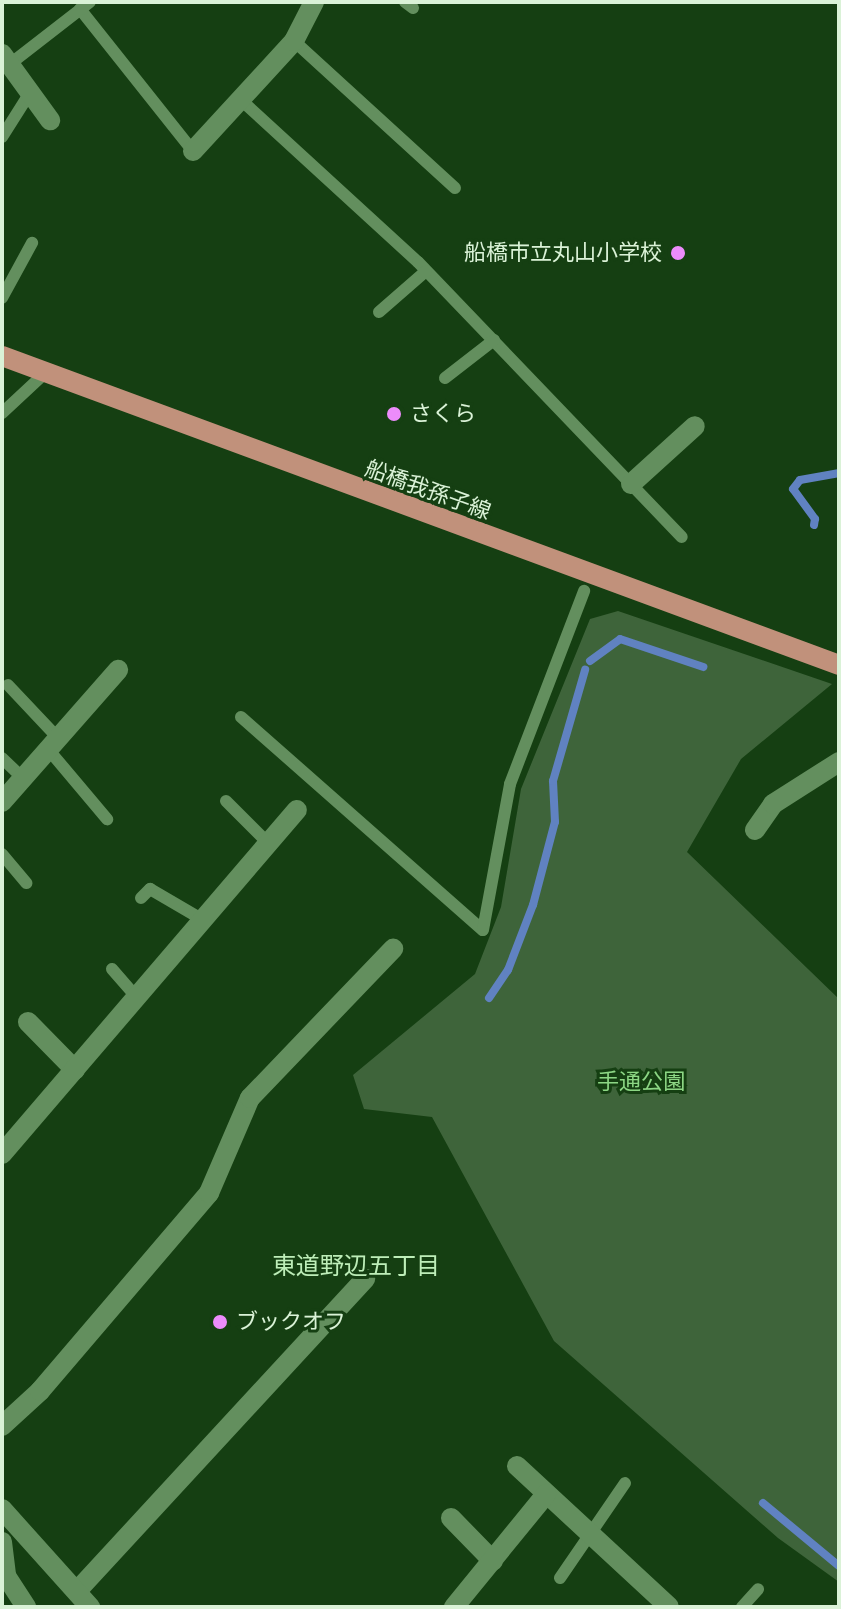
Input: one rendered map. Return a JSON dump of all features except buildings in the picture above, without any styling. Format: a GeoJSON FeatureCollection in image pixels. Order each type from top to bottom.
{"type":"FeatureCollection","features":[{"type":"Feature","properties":{"kind":"main road","name":"船橋我孫子線"},"geometry":{"type":"LineString","coordinates":[[2,356],[839,665]]}},
{"type":"Feature","properties":{"kind":"street"},"geometry":{"type":"LineString","coordinates":[[193,151],[294,41],[314,2]]}},
{"type":"Feature","properties":{"kind":"street"},"geometry":{"type":"LineString","coordinates":[[6,59],[50,120]]}},
{"type":"Feature","properties":{"kind":"street"},"geometry":{"type":"LineString","coordinates":[[631,484],[695,426]]}},
{"type":"Feature","properties":{"kind":"street"},"geometry":{"type":"LineString","coordinates":[[2,802],[118,670]]}},
{"type":"Feature","properties":{"kind":"street"},"geometry":{"type":"LineString","coordinates":[[755,830],[773,804],[839,762]]}},
{"type":"Feature","properties":{"kind":"street"},"geometry":{"type":"LineString","coordinates":[[4,1146],[75,1070],[297,810]]}},
{"type":"Feature","properties":{"kind":"street"},"geometry":{"type":"LineString","coordinates":[[2,1426],[40,1391],[209,1193],[250,1098],[393,949]]}},
{"type":"Feature","properties":{"kind":"street"},"geometry":{"type":"LineString","coordinates":[[28,1022],[75,1070]]}},
{"type":"Feature","properties":{"kind":"street"},"geometry":{"type":"LineString","coordinates":[[77,1591],[365,1279]]}},
{"type":"Feature","properties":{"kind":"street"},"geometry":{"type":"LineString","coordinates":[[517,1466],[669,1607]]}},
{"type":"Feature","properties":{"kind":"street"},"geometry":{"type":"LineString","coordinates":[[454,1607],[546,1494]]}},
{"type":"Feature","properties":{"kind":"street"},"geometry":{"type":"LineString","coordinates":[[2,1509],[90,1607]]}},
{"type":"Feature","properties":{"kind":"street"},"geometry":{"type":"LineString","coordinates":[[451,1518],[493,1561]]}},
{"type":"Feature","properties":{"kind":"street"},"geometry":{"type":"LineString","coordinates":[[2,1542],[4,1577],[26,1607]]}},
{"type":"Feature","properties":{"kind":"lane"},"geometry":{"type":"LineString","coordinates":[[6,59],[85,5],[193,151]]}},
{"type":"Feature","properties":{"kind":"lane"},"geometry":{"type":"LineString","coordinates":[[294,41],[455,188]]}},
{"type":"Feature","properties":{"kind":"lane"},"geometry":{"type":"LineString","coordinates":[[2,137],[26,99]]}},
{"type":"Feature","properties":{"kind":"lane"},"geometry":{"type":"LineString","coordinates":[[240,99],[426,271],[682,537]]}},
{"type":"Feature","properties":{"kind":"lane"},"geometry":{"type":"LineString","coordinates":[[2,298],[32,243]]}},
{"type":"Feature","properties":{"kind":"lane"},"geometry":{"type":"LineString","coordinates":[[379,312],[426,271]]}},
{"type":"Feature","properties":{"kind":"lane"},"geometry":{"type":"LineString","coordinates":[[445,378],[494,340]]}},
{"type":"Feature","properties":{"kind":"lane"},"geometry":{"type":"LineString","coordinates":[[2,413],[45,373]]}},
{"type":"Feature","properties":{"kind":"lane"},"geometry":{"type":"LineString","coordinates":[[241,717],[483,930],[510,784],[584,591]]}},
{"type":"Feature","properties":{"kind":"lane"},"geometry":{"type":"LineString","coordinates":[[8,685],[107,819]]}},
{"type":"Feature","properties":{"kind":"lane"},"geometry":{"type":"LineString","coordinates":[[2,758],[23,778]]}},
{"type":"Feature","properties":{"kind":"lane"},"geometry":{"type":"LineString","coordinates":[[226,801],[268,843]]}},
{"type":"Feature","properties":{"kind":"lane"},"geometry":{"type":"LineString","coordinates":[[2,854],[26,883]]}},
{"type":"Feature","properties":{"kind":"lane"},"geometry":{"type":"LineString","coordinates":[[141,898],[150,889],[203,920]]}},
{"type":"Feature","properties":{"kind":"lane"},"geometry":{"type":"LineString","coordinates":[[112,969],[136,997]]}},
{"type":"Feature","properties":{"kind":"lane"},"geometry":{"type":"LineString","coordinates":[[560,1578],[593,1536],[625,1483]]}},
{"type":"Feature","properties":{"kind":"lane"},"geometry":{"type":"LineString","coordinates":[[742,1607],[758,1589]]}},
{"type":"Feature","properties":{"kind":"green space","name":"手通公園"},"geometry":{"type":"Polygon","coordinates":[[[618,611],[832,684],[741,759],[687,852],[839,999],[839,1582],[778,1538],[554,1341],[432,1117],[364,1109],[353,1075],[475,974],[501,907],[521,789],[590,619],[618,611]]]}},
{"type":"Feature","properties":{"kind":"waterway"},"geometry":{"type":"LineString","coordinates":[[814,525],[815,519],[793,489],[800,480],[839,473]]}},
{"type":"Feature","properties":{"kind":"waterway"},"geometry":{"type":"LineString","coordinates":[[590,661],[620,639],[703,667]]}},
{"type":"Feature","properties":{"kind":"waterway"},"geometry":{"type":"LineString","coordinates":[[489,998],[508,970],[533,905],[555,822],[553,781],[585,670]]}},
{"type":"Feature","properties":{"kind":"waterway"},"geometry":{"type":"LineString","coordinates":[[763,1503],[839,1566]]}},
{"type":"Feature","properties":{"kind":"place","name":"船橋市立丸山小学校"},"geometry":{"type":"Point","coordinates":[678,253]}},
{"type":"Feature","properties":{"kind":"place","name":"さくら"},"geometry":{"type":"Point","coordinates":[394,414]}},
{"type":"Feature","properties":{"kind":"place","name":"ブックオフ"},"geometry":{"type":"Point","coordinates":[220,1322]}},
{"type":"Feature","properties":{"kind":"district","name":"東道野辺五丁目"},"geometry":{"type":"Point","coordinates":[356,1265]}}]}
